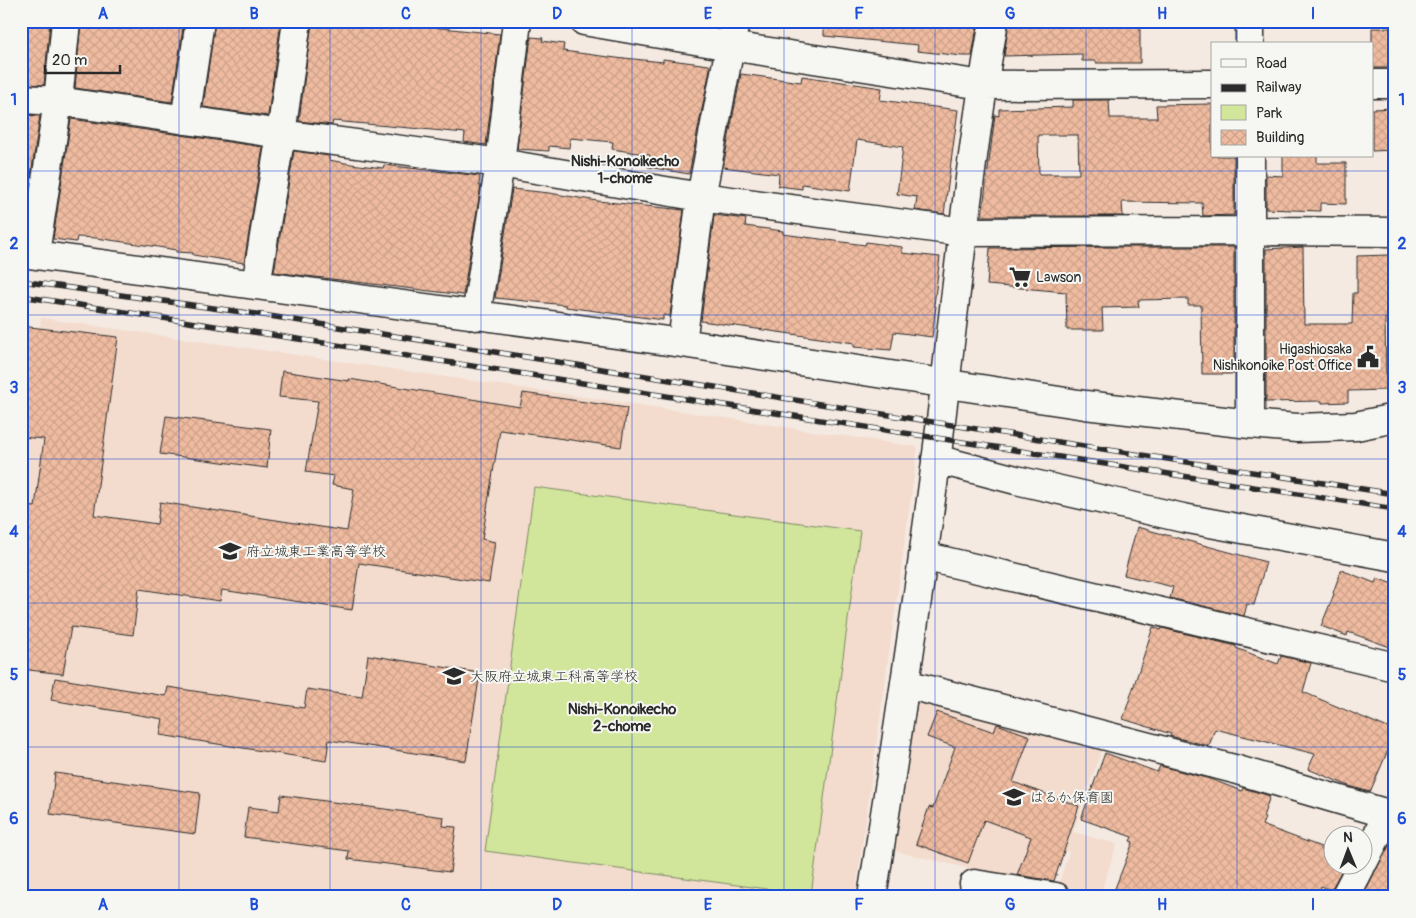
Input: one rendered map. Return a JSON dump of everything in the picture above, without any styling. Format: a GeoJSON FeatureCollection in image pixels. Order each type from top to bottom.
{"type":"FeatureCollection","features":[{"type":"Feature","properties":{"kind":"street"},"geometry":{"type":"LineString","coordinates":[[66,21],[58,101],[28,253],[682,343],[1085,404],[1250,424],[1297,428],[1349,427],[1395,418]]}},
{"type":"Feature","properties":{"kind":"street"},"geometry":{"type":"LineString","coordinates":[[185,120],[200,21]]}},
{"type":"Feature","properties":{"kind":"street"},"geometry":{"type":"LineString","coordinates":[[256,285],[298,21]]}},
{"type":"Feature","properties":{"kind":"street"},"geometry":{"type":"LineString","coordinates":[[476,316],[500,163],[517,21]]}},
{"type":"Feature","properties":{"kind":"street"},"geometry":{"type":"LineString","coordinates":[[584,21],[732,34],[982,85],[1211,84]]}},
{"type":"Feature","properties":{"kind":"street"},"geometry":{"type":"LineString","coordinates":[[872,897],[906,684],[982,85],[994,21]]}},
{"type":"Feature","properties":{"kind":"street"},"geometry":{"type":"LineString","coordinates":[[1250,21],[1250,42]]}},
{"type":"Feature","properties":{"kind":"street"},"geometry":{"type":"LineString","coordinates":[[682,343],[701,196],[732,34]]}},
{"type":"Feature","properties":{"kind":"street"},"geometry":{"type":"LineString","coordinates":[[1374,84],[1395,84]]}},
{"type":"Feature","properties":{"kind":"street"},"geometry":{"type":"LineString","coordinates":[[21,99],[58,101],[281,134],[500,163],[701,196],[964,232],[1251,230],[1395,232]]}},
{"type":"Feature","properties":{"kind":"street"},"geometry":{"type":"LineString","coordinates":[[1250,158],[1250,424]]}},
{"type":"Feature","properties":{"kind":"street"},"geometry":{"type":"LineString","coordinates":[[936,459],[1016,480],[1183,518],[1395,558]]}},
{"type":"Feature","properties":{"kind":"street"},"geometry":{"type":"LineString","coordinates":[[923,556],[1395,668]]}},
{"type":"Feature","properties":{"kind":"street"},"geometry":{"type":"LineString","coordinates":[[906,684],[1234,769],[1388,814],[1374,841]]}},
{"type":"Feature","properties":{"kind":"street"},"geometry":{"type":"LineString","coordinates":[[1345,897],[1356,876]]}},
{"type":"Feature","properties":{"kind":"street"},"geometry":{"type":"LineString","coordinates":[[974,884],[1056,897]]}},
{"type":"Feature","properties":{"kind":"shaded area","name":"大阪府立城東工科高等学校"},"geometry":{"type":"Polygon","coordinates":[[[41,318],[918,447],[855,897],[76,897],[21,889],[21,463],[41,318]]]}},
{"type":"Feature","properties":{"kind":"shaded area"},"geometry":{"type":"Polygon","coordinates":[[[918,696],[1104,743],[1073,832],[1117,844],[1100,895],[1057,889],[1069,852],[1043,844],[1030,883],[894,851],[918,696]]]}},
{"type":"Feature","properties":{"kind":"green space"},"geometry":{"type":"Polygon","coordinates":[[[534,487],[860,531],[811,895],[485,851],[534,487]]]}},
{"type":"Feature","properties":{"kind":"building"},"geometry":{"type":"Polygon","coordinates":[[[21,21],[50,21],[44,85],[25,84],[25,75],[21,74],[21,21]]]}},
{"type":"Feature","properties":{"kind":"building"},"geometry":{"type":"Polygon","coordinates":[[[81,21],[184,21],[172,102],[75,88],[81,21]]]}},
{"type":"Feature","properties":{"kind":"building"},"geometry":{"type":"Polygon","coordinates":[[[215,21],[281,21],[268,116],[203,107],[215,21]]]}},
{"type":"Feature","properties":{"kind":"building"},"geometry":{"type":"Polygon","coordinates":[[[312,21],[408,21],[433,25],[432,27],[500,34],[486,145],[464,142],[465,133],[333,121],[332,125],[299,121],[312,21]]]}},
{"type":"Feature","properties":{"kind":"building"},"geometry":{"type":"Polygon","coordinates":[[[824,21],[978,21],[972,56],[962,56],[917,51],[918,45],[824,36],[824,21]]]}},
{"type":"Feature","properties":{"kind":"building"},"geometry":{"type":"Polygon","coordinates":[[[1009,21],[1076,21],[1076,26],[1140,24],[1140,63],[1096,63],[1096,61],[1082,61],[1082,54],[1004,56],[1009,21]]]}},
{"type":"Feature","properties":{"kind":"building"},"geometry":{"type":"Polygon","coordinates":[[[1372,28],[1395,28],[1394,68],[1374,68],[1374,42],[1372,42],[1372,28]]]}},
{"type":"Feature","properties":{"kind":"building"},"geometry":{"type":"Polygon","coordinates":[[[531,37],[543,38],[542,41],[564,44],[563,51],[624,59],[663,62],[663,59],[709,65],[710,69],[689,174],[648,167],[650,155],[612,149],[613,142],[570,138],[569,148],[549,146],[549,151],[517,149],[531,37]]]}},
{"type":"Feature","properties":{"kind":"building"},"geometry":{"type":"Polygon","coordinates":[[[741,74],[801,82],[802,76],[882,88],[880,100],[958,110],[944,214],[915,210],[917,197],[897,194],[903,147],[857,140],[850,191],[802,184],[802,189],[778,186],[779,174],[723,167],[741,74]]]}},
{"type":"Feature","properties":{"kind":"building"},"geometry":{"type":"Polygon","coordinates":[[[1073,100],[1109,100],[1110,118],[1157,118],[1156,105],[1211,104],[1211,158],[1234,158],[1234,215],[1203,216],[1202,203],[1122,202],[1123,216],[982,216],[995,115],[999,116],[999,109],[1073,107],[1073,100]],[[1038,135],[1039,174],[1079,174],[1078,135],[1038,135]]]}},
{"type":"Feature","properties":{"kind":"building"},"geometry":{"type":"Polygon","coordinates":[[[1395,108],[1395,150],[1374,151],[1374,109],[1395,108]]]}},
{"type":"Feature","properties":{"kind":"building"},"geometry":{"type":"Polygon","coordinates":[[[24,115],[40,116],[22,235],[21,118],[24,118],[24,115]]]}},
{"type":"Feature","properties":{"kind":"building"},"geometry":{"type":"Polygon","coordinates":[[[71,119],[263,147],[244,263],[96,238],[77,237],[76,242],[53,239],[71,119]]]}},
{"type":"Feature","properties":{"kind":"building"},"geometry":{"type":"Polygon","coordinates":[[[294,151],[329,156],[329,160],[351,164],[383,168],[384,165],[480,176],[479,186],[481,186],[463,295],[274,272],[294,151]]]}},
{"type":"Feature","properties":{"kind":"building"},"geometry":{"type":"Polygon","coordinates":[[[1283,158],[1317,158],[1317,163],[1346,163],[1346,204],[1320,203],[1320,211],[1266,209],[1266,175],[1283,176],[1283,158]]]}},
{"type":"Feature","properties":{"kind":"building"},"geometry":{"type":"Polygon","coordinates":[[[512,189],[684,210],[670,316],[663,315],[663,320],[566,307],[566,305],[495,298],[512,189]]]}},
{"type":"Feature","properties":{"kind":"building"},"geometry":{"type":"Polygon","coordinates":[[[714,215],[746,219],[745,226],[783,231],[783,234],[865,245],[866,242],[902,247],[902,253],[940,257],[932,337],[894,332],[891,350],[854,347],[854,343],[701,321],[714,215]]]}},
{"type":"Feature","properties":{"kind":"building"},"geometry":{"type":"Polygon","coordinates":[[[1234,247],[1234,374],[1202,374],[1201,305],[1188,305],[1188,299],[1138,300],[1139,307],[1102,308],[1103,330],[1067,330],[1066,292],[987,285],[990,248],[1234,247]]]}},
{"type":"Feature","properties":{"kind":"building"},"geometry":{"type":"Polygon","coordinates":[[[1303,247],[1304,324],[1352,324],[1353,293],[1357,293],[1357,256],[1389,255],[1388,293],[1391,294],[1391,318],[1385,318],[1386,390],[1348,391],[1348,402],[1266,402],[1266,249],[1303,247]]]}},
{"type":"Feature","properties":{"kind":"building"},"geometry":{"type":"Polygon","coordinates":[[[21,326],[118,337],[94,515],[157,524],[160,502],[347,531],[354,489],[332,485],[334,476],[306,472],[318,401],[279,397],[282,371],[349,381],[349,379],[520,407],[523,393],[627,408],[621,447],[500,430],[482,539],[495,542],[489,583],[359,563],[352,610],[222,590],[220,601],[139,589],[133,635],[71,627],[63,674],[21,669],[21,547],[27,506],[35,507],[44,439],[21,437],[21,326]]]}},
{"type":"Feature","properties":{"kind":"building"},"geometry":{"type":"Polygon","coordinates":[[[166,416],[271,429],[267,468],[160,454],[166,416]]]}},
{"type":"Feature","properties":{"kind":"building"},"geometry":{"type":"Polygon","coordinates":[[[1137,527],[1266,562],[1254,605],[1247,604],[1244,616],[1170,598],[1173,587],[1124,575],[1137,527]]]}},
{"type":"Feature","properties":{"kind":"building"},"geometry":{"type":"Polygon","coordinates":[[[1341,570],[1375,583],[1377,578],[1395,585],[1395,633],[1390,647],[1348,632],[1347,636],[1321,626],[1341,570]]]}},
{"type":"Feature","properties":{"kind":"building"},"geometry":{"type":"Polygon","coordinates":[[[1153,627],[1236,646],[1236,648],[1278,664],[1281,656],[1311,663],[1303,692],[1395,731],[1370,792],[1349,786],[1308,769],[1315,754],[1215,729],[1209,746],[1170,736],[1171,734],[1123,719],[1153,627]]]}},
{"type":"Feature","properties":{"kind":"building"},"geometry":{"type":"Polygon","coordinates":[[[368,655],[480,673],[466,761],[329,740],[326,761],[160,735],[163,719],[51,700],[55,678],[166,696],[168,687],[304,708],[307,689],[362,697],[368,655]]]}},
{"type":"Feature","properties":{"kind":"building"},"geometry":{"type":"Polygon","coordinates":[[[937,712],[994,732],[997,724],[1030,736],[1013,782],[1079,806],[1054,881],[1017,875],[1031,837],[984,820],[968,863],[916,844],[929,807],[933,808],[955,747],[927,737],[937,712]]]}},
{"type":"Feature","properties":{"kind":"building"},"geometry":{"type":"Polygon","coordinates":[[[1105,753],[1157,772],[1160,766],[1210,779],[1242,791],[1243,788],[1270,796],[1262,825],[1321,847],[1320,849],[1324,850],[1324,876],[1339,876],[1331,890],[1321,886],[1317,897],[1131,897],[1114,891],[1133,842],[1130,841],[1132,837],[1081,819],[1105,753]]]}},
{"type":"Feature","properties":{"kind":"building"},"geometry":{"type":"Polygon","coordinates":[[[55,773],[200,793],[195,834],[50,814],[55,773]]]}},
{"type":"Feature","properties":{"kind":"building"},"geometry":{"type":"Polygon","coordinates":[[[281,795],[444,817],[443,826],[456,827],[450,872],[348,859],[349,851],[244,837],[248,807],[279,811],[281,795]]]}},
{"type":"Feature","properties":{"kind":"building"},"geometry":{"type":"Polygon","coordinates":[[[1395,835],[1395,897],[1363,897],[1395,835]]]}},
{"type":"Feature","properties":{"kind":"railway"},"geometry":{"type":"LineString","coordinates":[[21,281],[263,315],[1395,494]]}},
{"type":"Feature","properties":{"kind":"railway"},"geometry":{"type":"LineString","coordinates":[[21,296],[1395,509]]}},
{"type":"Feature","properties":{"kind":"place","name":"Lawson"},"geometry":{"type":"Point","coordinates":[1020,277]}},
{"type":"Feature","properties":{"kind":"place","name":"Higashiosaka Nishikonoike Post Office"},"geometry":{"type":"Point","coordinates":[1368,357]}},
{"type":"Feature","properties":{"kind":"place","name":"府立城東工業高等学校"},"geometry":{"type":"Point","coordinates":[230,551]}},
{"type":"Feature","properties":{"kind":"place","name":"大阪府立城東工科高等学校"},"geometry":{"type":"Point","coordinates":[454,676]}},
{"type":"Feature","properties":{"kind":"place","name":"はるか保育園"},"geometry":{"type":"Point","coordinates":[1014,797]}},
{"type":"Feature","properties":{"kind":"district","name":"Nishi-Konoikecho 1-chome"},"geometry":{"type":"Point","coordinates":[625,170]}},
{"type":"Feature","properties":{"kind":"district","name":"Nishi-Konoikecho 2-chome"},"geometry":{"type":"Point","coordinates":[622,718]}}]}
